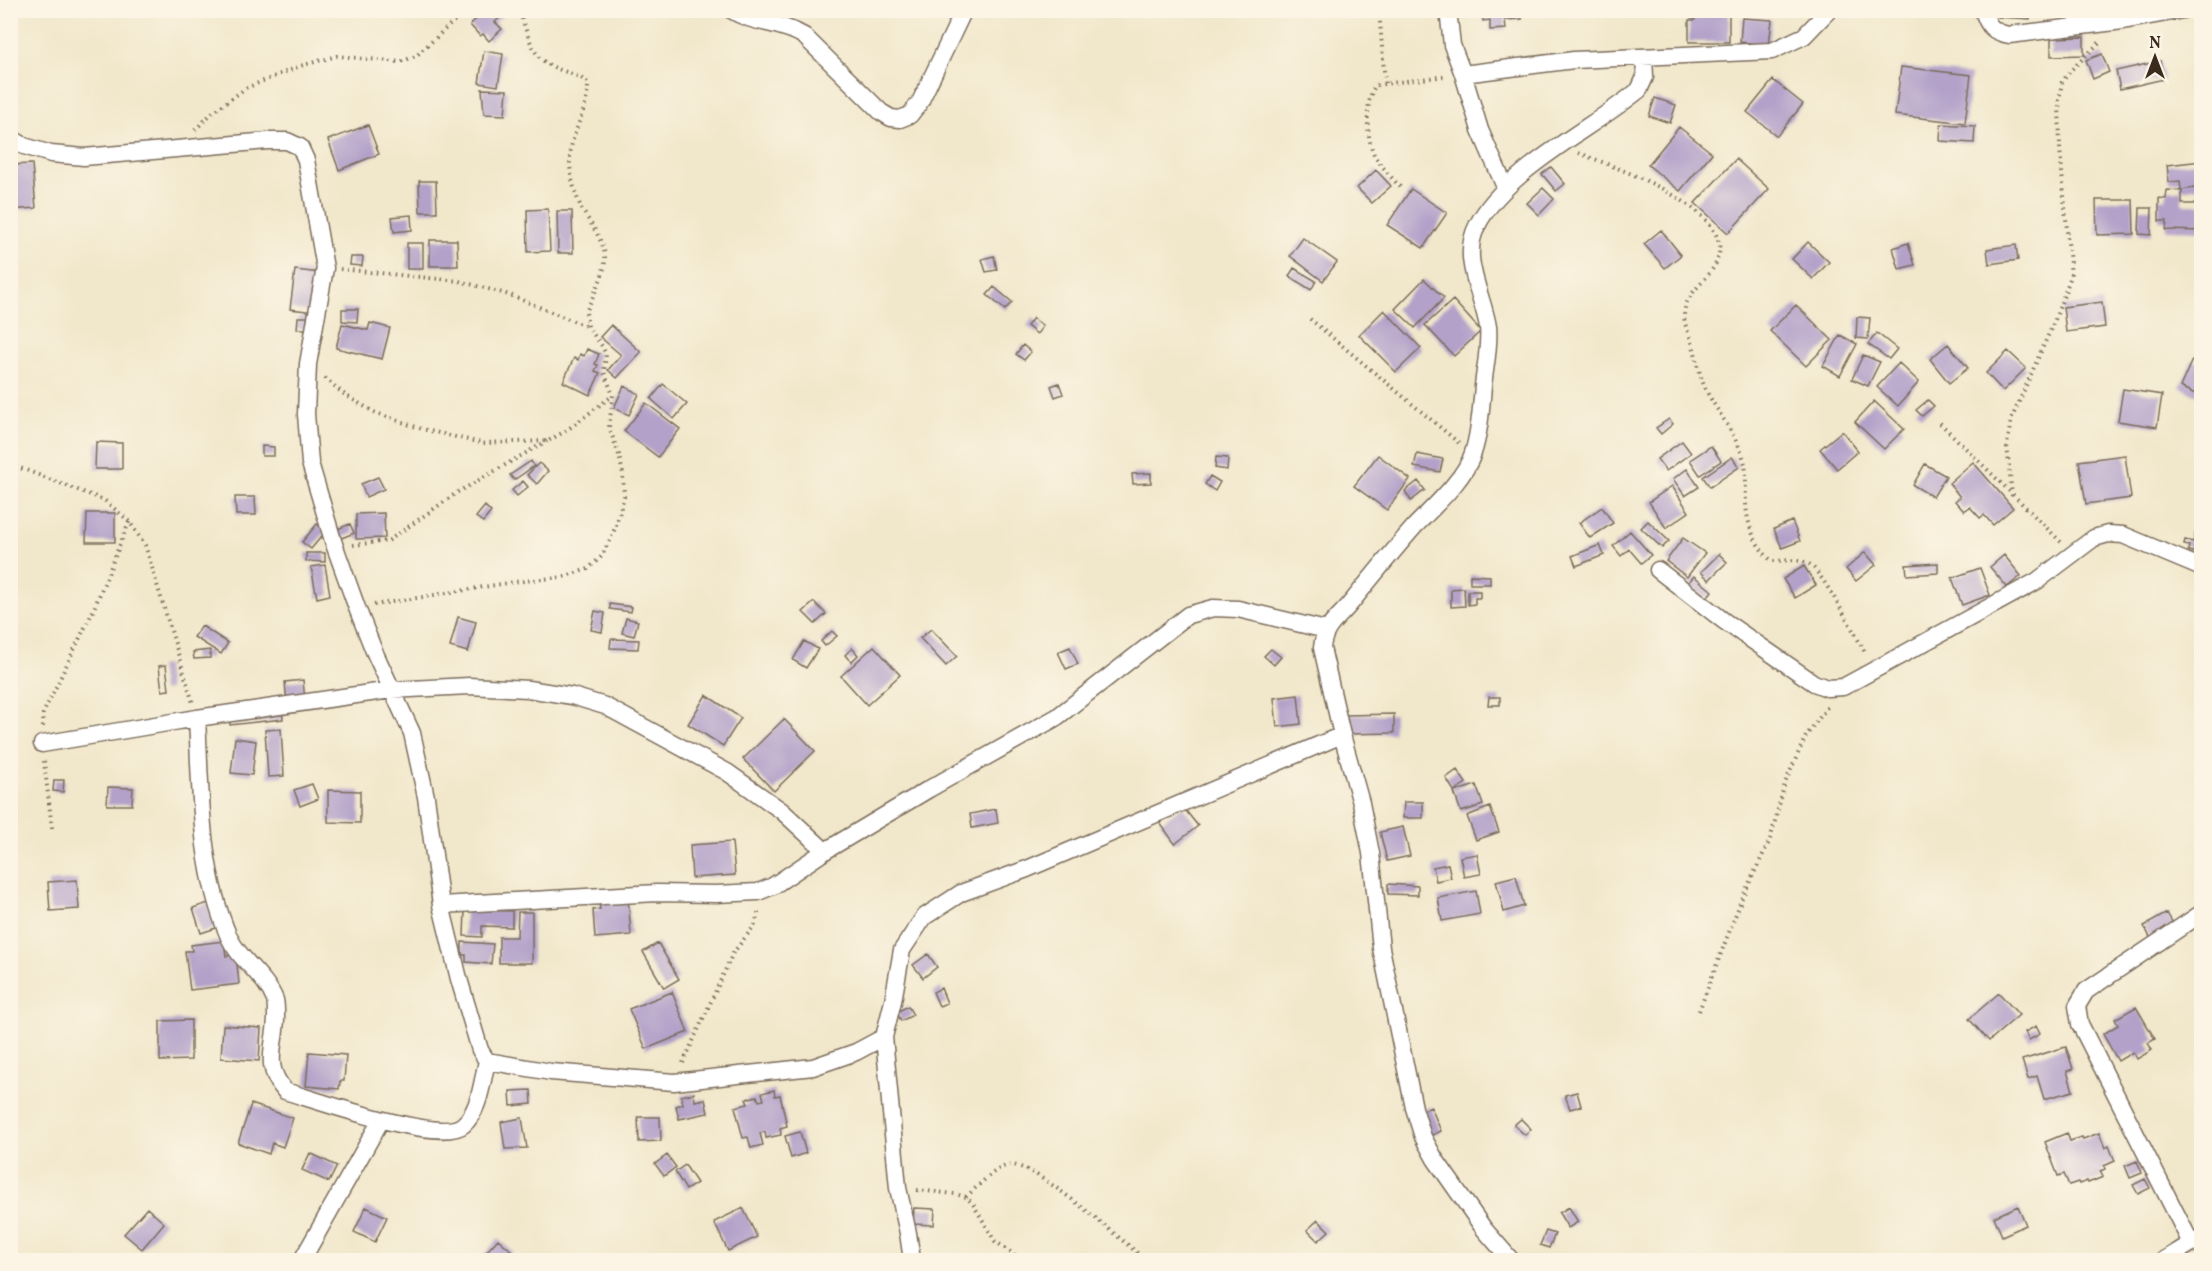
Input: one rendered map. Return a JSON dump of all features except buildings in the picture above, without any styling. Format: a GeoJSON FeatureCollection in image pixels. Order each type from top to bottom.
{"type":"FeatureCollection","features":[{"type":"Feature","properties":{"kind":"street"},"geometry":{"type":"LineString","coordinates":[[730,10],[750,20],[789,27],[804,36],[881,112],[891,118],[900,119],[910,115],[920,102],[964,10]]}},
{"type":"Feature","properties":{"kind":"street"},"geometry":{"type":"LineString","coordinates":[[1448,10],[1452,45],[1480,130],[1505,188]]}},
{"type":"Feature","properties":{"kind":"street"},"geometry":{"type":"LineString","coordinates":[[1463,74],[1574,60],[1772,51],[1803,36],[1829,10]]}},
{"type":"Feature","properties":{"kind":"street"},"geometry":{"type":"LineString","coordinates":[[1983,10],[1986,23],[1995,32],[2009,35],[2123,21],[2183,10]]}},
{"type":"Feature","properties":{"kind":"street"},"geometry":{"type":"LineString","coordinates":[[1511,1260],[1484,1229],[1435,1159],[1423,1137],[1414,1108],[1381,948],[1371,853],[1361,803],[1342,735],[1322,648],[1326,630],[1463,473],[1473,455],[1478,434],[1485,375],[1488,327],[1474,273],[1470,246],[1477,225],[1505,188],[1639,90],[1645,77],[1644,57]]}},
{"type":"Feature","properties":{"kind":"street"},"geometry":{"type":"LineString","coordinates":[[10,137],[24,146],[51,154],[84,157],[268,141],[287,141],[300,147],[306,160],[312,189],[324,268],[308,364],[306,414],[310,463],[334,544],[357,608],[391,690],[412,733],[421,767],[441,905],[480,1050],[488,1061],[551,1072],[674,1082],[813,1067],[856,1052],[884,1037]]}},
{"type":"Feature","properties":{"kind":"street"},"geometry":{"type":"LineString","coordinates":[[1658,570],[1724,621],[1814,683],[1827,688],[1843,687],[1922,646],[2037,581],[2094,538],[2116,534],[2202,568]]}},
{"type":"Feature","properties":{"kind":"street"},"geometry":{"type":"LineString","coordinates":[[441,905],[657,893],[758,892],[773,886],[825,851],[929,789],[1057,717],[1188,615],[1213,608],[1238,609],[1326,630]]}},
{"type":"Feature","properties":{"kind":"street"},"geometry":{"type":"LineString","coordinates":[[42,744],[197,718],[391,690],[469,686],[528,689],[572,696],[605,706],[727,772],[782,811],[825,851]]}},
{"type":"Feature","properties":{"kind":"street"},"geometry":{"type":"LineString","coordinates":[[197,718],[207,866],[217,908],[231,941],[264,981],[276,1002],[277,1025],[271,1068],[276,1080],[285,1091],[381,1120],[452,1130],[462,1126],[474,1113],[488,1061]]}},
{"type":"Feature","properties":{"kind":"street"},"geometry":{"type":"LineString","coordinates":[[912,1260],[898,1188],[884,1037],[902,950],[924,917],[961,893],[1049,860],[1342,735]]}},
{"type":"Feature","properties":{"kind":"street"},"geometry":{"type":"LineString","coordinates":[[2164,1260],[2196,1240],[2080,1024],[2078,1006],[2086,991],[2202,913]]}},
{"type":"Feature","properties":{"kind":"street"},"geometry":{"type":"LineString","coordinates":[[302,1260],[381,1120]]}},
{"type":"Feature","properties":{"kind":"path"},"geometry":{"type":"LineString","coordinates":[[176,150],[214,111],[246,88],[300,66],[336,56],[376,62],[399,62],[416,56],[466,10]]}},
{"type":"Feature","properties":{"kind":"path"},"geometry":{"type":"LineString","coordinates":[[357,608],[514,582],[563,577],[588,568],[602,556],[616,526],[624,496],[620,455],[609,426],[613,395],[604,372],[606,355],[588,327],[586,312],[604,268],[605,254],[597,234],[581,208],[569,164],[571,142],[586,109],[588,83],[581,77],[545,62],[534,49],[519,10]]}},
{"type":"Feature","properties":{"kind":"path"},"geometry":{"type":"LineString","coordinates":[[1379,10],[1385,83]]}},
{"type":"Feature","properties":{"kind":"path"},"geometry":{"type":"LineString","coordinates":[[2012,496],[2007,444],[2011,420],[2072,276],[2060,149],[2059,100],[2062,82],[2123,21]]}},
{"type":"Feature","properties":{"kind":"path"},"geometry":{"type":"LineString","coordinates":[[1400,188],[1375,156],[1370,141],[1368,111],[1371,91],[1376,85],[1385,83],[1463,74]]}},
{"type":"Feature","properties":{"kind":"path"},"geometry":{"type":"LineString","coordinates":[[1561,146],[1655,184],[1702,215],[1717,232],[1720,250],[1715,265],[1687,300],[1684,310],[1685,323],[1706,390],[1741,450],[1746,468],[1747,516],[1758,546],[1772,561],[1795,561],[1809,564],[1821,576],[1875,669]]}},
{"type":"Feature","properties":{"kind":"path"},"geometry":{"type":"LineString","coordinates":[[324,268],[459,281],[510,295],[588,327]]}},
{"type":"Feature","properties":{"kind":"path"},"geometry":{"type":"LineString","coordinates":[[1310,320],[1473,455]]}},
{"type":"Feature","properties":{"kind":"path"},"geometry":{"type":"LineString","coordinates":[[308,364],[345,394],[374,412],[423,429],[482,443],[548,441]]}},
{"type":"Feature","properties":{"kind":"path"},"geometry":{"type":"LineString","coordinates":[[334,544],[388,541],[458,492],[567,429],[613,395]]}},
{"type":"Feature","properties":{"kind":"path"},"geometry":{"type":"LineString","coordinates":[[1940,423],[2073,554]]}},
{"type":"Feature","properties":{"kind":"path"},"geometry":{"type":"LineString","coordinates":[[10,464],[104,500],[129,521],[145,544],[197,718]]}},
{"type":"Feature","properties":{"kind":"path"},"geometry":{"type":"LineString","coordinates":[[52,828],[42,744],[43,714],[93,610],[129,521]]}},
{"type":"Feature","properties":{"kind":"path"},"geometry":{"type":"LineString","coordinates":[[1699,1011],[1742,898],[1770,840],[1785,783],[1793,764],[1806,736],[1843,687]]}},
{"type":"Feature","properties":{"kind":"path"},"geometry":{"type":"LineString","coordinates":[[674,1082],[733,953],[755,925],[758,915],[758,892]]}},
{"type":"Feature","properties":{"kind":"path"},"geometry":{"type":"LineString","coordinates":[[966,1197],[1001,1167],[1019,1166],[1041,1177],[1145,1260]]}},
{"type":"Feature","properties":{"kind":"path"},"geometry":{"type":"LineString","coordinates":[[898,1188],[966,1197],[973,1204],[995,1241],[1022,1260]]}}]}
